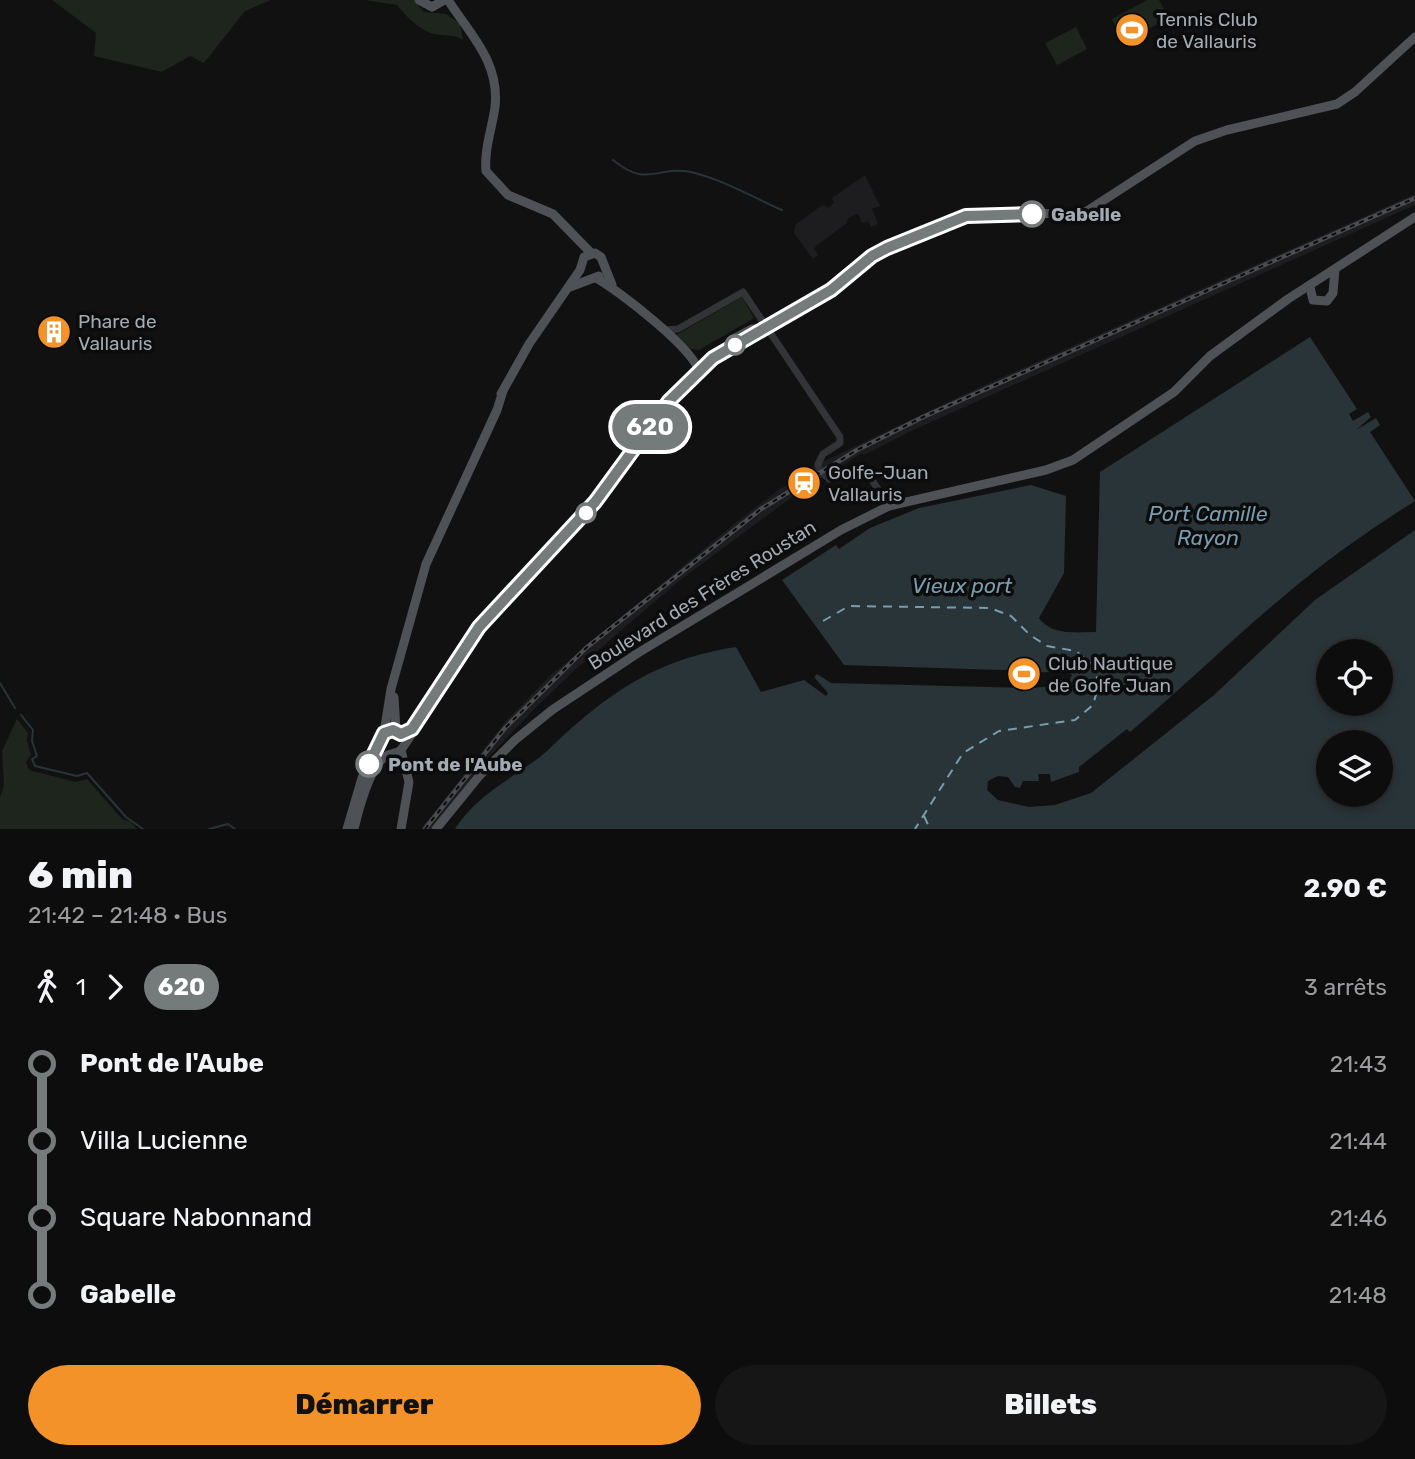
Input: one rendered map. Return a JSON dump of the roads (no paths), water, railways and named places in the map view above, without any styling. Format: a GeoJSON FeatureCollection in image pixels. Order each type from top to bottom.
{"type":"FeatureCollection","features":[{"type":"Feature","properties":{"kind":"main road"},"geometry":{"type":"LineString","coordinates":[[419,0],[427,6],[447,3],[489,62],[495,88],[485,150],[486,172],[508,195],[548,210],[572,233],[587,255],[602,258],[611,285]]}},
{"type":"Feature","properties":{"kind":"main road"},"geometry":{"type":"LineString","coordinates":[[354,829],[371,779],[388,754],[422,717],[431,696],[479,627],[595,502],[669,401],[722,346],[751,329],[766,328],[836,287],[872,256],[957,219],[983,213],[1074,215],[1087,211],[1195,141],[1227,130],[1337,104],[1355,92],[1415,37]]}},
{"type":"Feature","properties":{"kind":"main road"},"geometry":{"type":"LineString","coordinates":[[1336,267],[1332,296],[1323,303],[1313,300],[1306,291],[1336,267],[1415,217]]}},
{"type":"Feature","properties":{"kind":"main road"},"geometry":{"type":"LineString","coordinates":[[345,829],[358,791],[384,733],[395,678],[426,564],[493,407],[529,344],[580,270],[587,255]]}},
{"type":"Feature","properties":{"kind":"main road"},"geometry":{"type":"LineString","coordinates":[[580,270],[611,285],[693,357],[699,367],[698,372]]}},
{"type":"Feature","properties":{"kind":"main road"},"geometry":{"type":"LineString","coordinates":[[568,288],[594,278],[604,270]]}},
{"type":"Feature","properties":{"kind":"main road"},"geometry":{"type":"LineString","coordinates":[[1321,279],[1332,287]]}},
{"type":"Feature","properties":{"kind":"main road","name":"Boulevard des Frères Roustan"},"geometry":{"type":"LineString","coordinates":[[436,829],[480,775],[552,710],[638,653],[841,530],[889,506],[1065,464],[1166,398],[1210,356],[1306,291]]}},
{"type":"Feature","properties":{"kind":"main road"},"geometry":{"type":"LineString","coordinates":[[693,357],[710,360]]}},
{"type":"Feature","properties":{"kind":"main road"},"geometry":{"type":"LineString","coordinates":[[395,678],[401,739],[409,782],[401,829]]}},
{"type":"Feature","properties":{"kind":"main road"},"geometry":{"type":"LineString","coordinates":[[384,733],[401,739]]}},
{"type":"Feature","properties":{"kind":"main road"},"geometry":{"type":"LineString","coordinates":[[380,746],[388,754]]}},
{"type":"Feature","properties":{"kind":"street"},"geometry":{"type":"LineString","coordinates":[[663,330],[678,329],[743,292],[839,434],[840,443],[823,454],[818,464]]}},
{"type":"Feature","properties":{"kind":"street"},"geometry":{"type":"LineString","coordinates":[[829,479],[863,471],[868,474],[889,506]]}},
{"type":"Feature","properties":{"kind":"water"},"geometry":{"type":"Polygon","coordinates":[[[1310,337],[1357,409],[1349,414],[1353,421],[1368,412],[1371,417],[1356,430],[1376,418],[1380,425],[1370,432],[1415,501],[1348,546],[1300,583],[1130,732],[1127,729],[1079,767],[1079,772],[1051,782],[1050,774],[1038,774],[1039,781],[1023,781],[1020,788],[1015,787],[1008,777],[998,776],[988,781],[987,790],[998,800],[1029,807],[1055,805],[1091,793],[1214,695],[1315,600],[1415,530],[1415,829],[455,829],[472,807],[540,757],[612,696],[670,664],[712,651],[736,647],[761,692],[804,680],[826,696],[828,693],[814,677],[817,674],[831,683],[1032,688],[1067,685],[1072,675],[1066,671],[1032,673],[1032,668],[1001,670],[844,665],[782,580],[836,545],[839,549],[870,528],[919,508],[1031,485],[1066,496],[1064,573],[1039,618],[1044,624],[1057,630],[1096,632],[1100,472],[1310,337]]]}},
{"type":"Feature","properties":{"kind":"waterway"},"geometry":{"type":"LineString","coordinates":[[613,160],[625,169],[644,175],[669,171],[703,175],[782,210]]}},
{"type":"Feature","properties":{"kind":"waterway"},"geometry":{"type":"LineString","coordinates":[[0,683],[15,708]]}},
{"type":"Feature","properties":{"kind":"waterway"},"geometry":{"type":"LineString","coordinates":[[21,715],[33,730],[32,741],[37,756],[32,759],[35,766],[77,776],[87,773],[126,817],[143,829]]}},
{"type":"Feature","properties":{"kind":"waterway"},"geometry":{"type":"LineString","coordinates":[[209,829],[228,824],[235,829]]}},
{"type":"Feature","properties":{"kind":"tunnel"},"geometry":{"type":"LineString","coordinates":[[818,464],[819,470],[829,479]]}},
{"type":"Feature","properties":{"kind":"railway"},"geometry":{"type":"LineString","coordinates":[[425,829],[505,728],[586,648],[761,509],[857,450],[923,417],[1415,198]]}},
{"type":"Feature","properties":{"kind":"place","name":"Tennis Club de Vallauris"},"geometry":{"type":"Point","coordinates":[1132,30]}},
{"type":"Feature","properties":{"kind":"place","name":"Gabelle"},"geometry":{"type":"Point","coordinates":[1032,214]}},
{"type":"Feature","properties":{"kind":"place","name":"Phare de Vallauris"},"geometry":{"type":"Point","coordinates":[54,332]}},
{"type":"Feature","properties":{"kind":"place","name":"Golfe-Juan Vallauris"},"geometry":{"type":"Point","coordinates":[804,483]}},
{"type":"Feature","properties":{"kind":"place","name":"Club Nautique de Golfe Juan"},"geometry":{"type":"Point","coordinates":[1024,674]}},
{"type":"Feature","properties":{"kind":"place","name":"Pont de l'Aube"},"geometry":{"type":"Point","coordinates":[369,764]}},
{"type":"Feature","properties":{"kind":"water label","name":"Port Camille Rayon"},"geometry":{"type":"Point","coordinates":[1208,525]}},
{"type":"Feature","properties":{"kind":"water label","name":"Vieux port"},"geometry":{"type":"Point","coordinates":[962,585]}}]}
